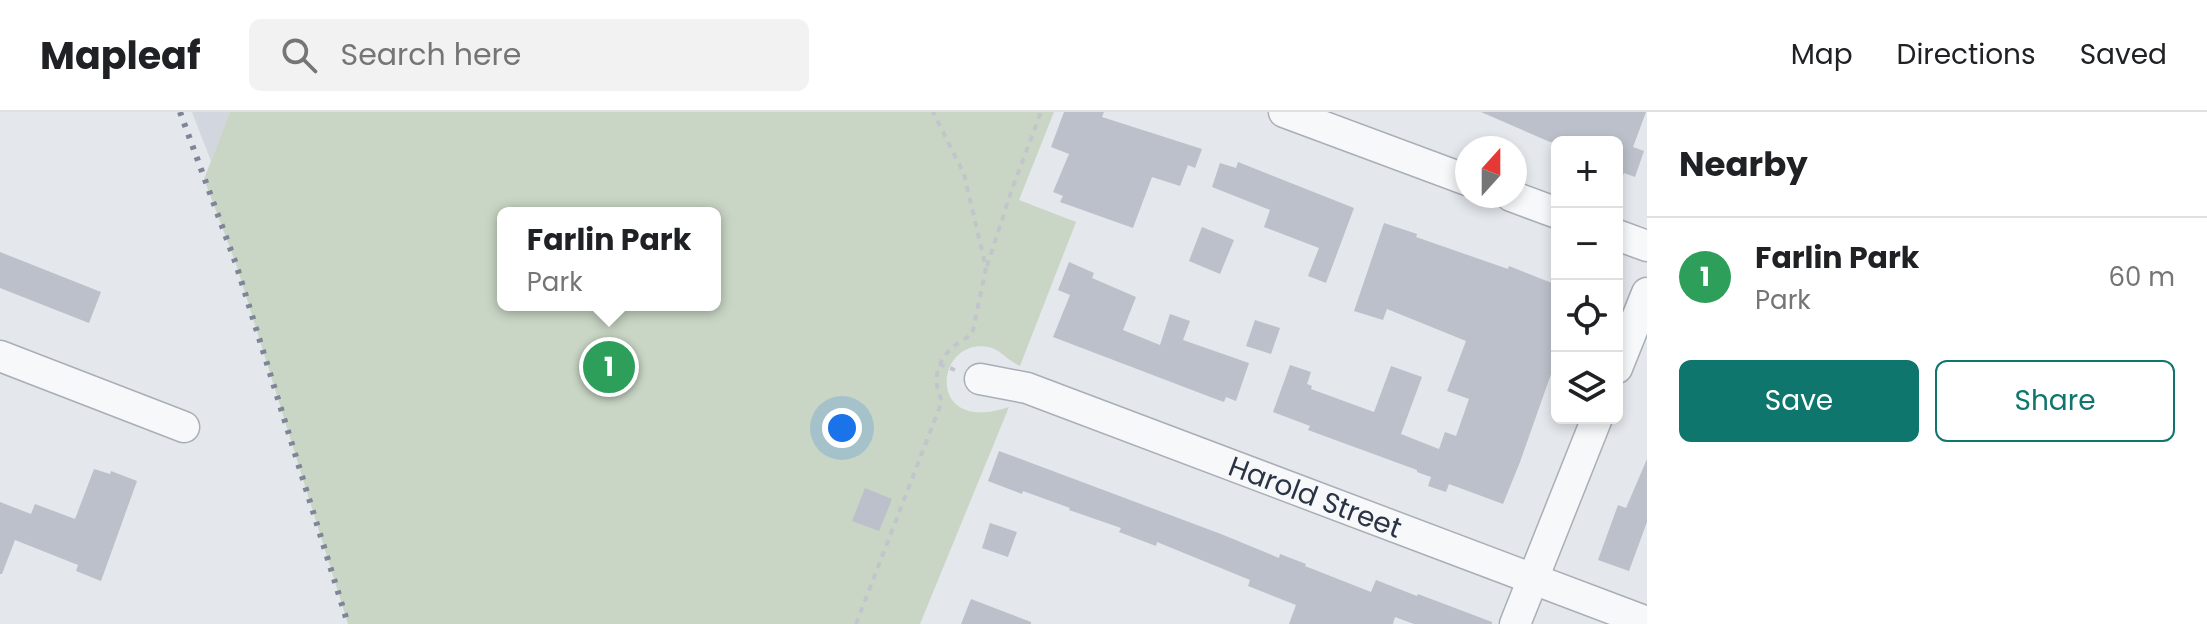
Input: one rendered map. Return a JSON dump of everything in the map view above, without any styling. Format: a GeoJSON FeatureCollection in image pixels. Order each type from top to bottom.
{"type":"FeatureCollection","features":[{"type":"Feature","properties":{"kind":"street"},"geometry":{"type":"LineString","coordinates":[[1284,112],[1455,176]]}},
{"type":"Feature","properties":{"kind":"street"},"geometry":{"type":"LineString","coordinates":[[1527,202],[1551,211]]}},
{"type":"Feature","properties":{"kind":"street"},"geometry":{"type":"LineString","coordinates":[[1623,237],[1647,246]]}},
{"type":"Feature","properties":{"kind":"street"},"geometry":{"type":"LineString","coordinates":[[1623,353],[1647,293]]}},
{"type":"Feature","properties":{"kind":"street"},"geometry":{"type":"LineString","coordinates":[[0,356],[184,427]]}},
{"type":"Feature","properties":{"kind":"street","name":"Harold Street"},"geometry":{"type":"LineString","coordinates":[[980,379],[1027,388],[1647,622]]}},
{"type":"Feature","properties":{"kind":"street"},"geometry":{"type":"LineString","coordinates":[[1515,624],[1595,424]]}},
{"type":"Feature","properties":{"kind":"path"},"geometry":{"type":"LineString","coordinates":[[933,112],[964,174],[986,268]]}},
{"type":"Feature","properties":{"kind":"path"},"geometry":{"type":"LineString","coordinates":[[856,624],[942,401],[937,391],[939,364],[960,340],[972,335],[986,268],[1041,112]]}},
{"type":"Feature","properties":{"kind":"shaded area"},"geometry":{"type":"Polygon","coordinates":[[[192,112],[230,112],[211,161],[192,112]]]}},
{"type":"Feature","properties":{"kind":"green space"},"geometry":{"type":"Polygon","coordinates":[[[230,112],[1054,112],[1019,200],[1076,222],[1020,366],[988,347],[970,348],[957,356],[949,369],[947,384],[951,398],[962,408],[982,412],[1009,407],[920,624],[348,624],[236,264],[204,179],[230,112]]]}},
{"type":"Feature","properties":{"kind":"building"},"geometry":{"type":"Polygon","coordinates":[[[1064,112],[1104,112],[1102,117],[1202,149],[1195,168],[1188,165],[1180,186],[1152,177],[1133,228],[1060,202],[1063,196],[1053,192],[1069,154],[1051,147],[1064,112]]]}},
{"type":"Feature","properties":{"kind":"building"},"geometry":{"type":"Polygon","coordinates":[[[1481,112],[1646,112],[1633,147],[1644,151],[1635,177],[1624,173],[1623,175],[1623,136],[1551,136],[1550,142],[1481,112]]]}},
{"type":"Feature","properties":{"kind":"building"},"geometry":{"type":"Polygon","coordinates":[[[1238,162],[1354,208],[1326,283],[1308,276],[1319,248],[1264,227],[1270,210],[1212,187],[1220,163],[1236,168],[1238,162]]]}},
{"type":"Feature","properties":{"kind":"building"},"geometry":{"type":"Polygon","coordinates":[[[1384,223],[1417,234],[1416,237],[1551,283],[1551,374],[1503,504],[1449,484],[1446,492],[1428,486],[1431,477],[1417,470],[1308,430],[1310,426],[1273,412],[1290,365],[1311,372],[1307,384],[1312,386],[1311,389],[1374,412],[1391,366],[1422,377],[1401,434],[1439,449],[1445,432],[1456,436],[1469,399],[1447,391],[1466,341],[1387,309],[1383,320],[1354,311],[1384,223]]]}},
{"type":"Feature","properties":{"kind":"building"},"geometry":{"type":"Polygon","coordinates":[[[1202,227],[1234,240],[1220,274],[1189,261],[1202,227]]]}},
{"type":"Feature","properties":{"kind":"building"},"geometry":{"type":"Polygon","coordinates":[[[0,252],[101,292],[89,323],[0,288],[0,252]]]}},
{"type":"Feature","properties":{"kind":"building"},"geometry":{"type":"Polygon","coordinates":[[[1069,262],[1094,273],[1092,278],[1136,297],[1123,330],[1160,345],[1170,314],[1190,321],[1183,340],[1249,363],[1236,401],[1226,397],[1224,402],[1053,337],[1070,295],[1058,290],[1069,262]]]}},
{"type":"Feature","properties":{"kind":"building"},"geometry":{"type":"Polygon","coordinates":[[[1255,320],[1280,328],[1271,354],[1246,346],[1255,320]]]}},
{"type":"Feature","properties":{"kind":"building"},"geometry":{"type":"Polygon","coordinates":[[[999,451],[1279,558],[1280,554],[1371,592],[1376,580],[1492,624],[1414,624],[1395,617],[1393,624],[1289,624],[1296,605],[1248,586],[1250,580],[1157,542],[1156,546],[1119,532],[1121,528],[1070,508],[988,481],[999,451]]]}},
{"type":"Feature","properties":{"kind":"building"},"geometry":{"type":"Polygon","coordinates":[[[1647,459],[1647,522],[1629,571],[1598,560],[1618,505],[1626,508],[1647,459]]]}},
{"type":"Feature","properties":{"kind":"building"},"geometry":{"type":"Polygon","coordinates":[[[94,469],[110,474],[111,471],[137,481],[101,581],[76,571],[78,565],[15,540],[0,574],[0,502],[31,514],[35,504],[75,519],[94,469]]]}},
{"type":"Feature","properties":{"kind":"building"},"geometry":{"type":"Polygon","coordinates":[[[865,488],[892,499],[879,531],[852,521],[865,488]]]}},
{"type":"Feature","properties":{"kind":"building"},"geometry":{"type":"Polygon","coordinates":[[[990,523],[1017,532],[1008,557],[982,548],[990,523]]]}},
{"type":"Feature","properties":{"kind":"building"},"geometry":{"type":"Polygon","coordinates":[[[971,599],[1031,622],[1031,624],[961,624],[971,599]]]}},
{"type":"Feature","properties":{"kind":"railway"},"geometry":{"type":"LineString","coordinates":[[180,112],[236,264],[348,624]]}},
{"type":"Feature","properties":{"kind":"place","name":"Farlin Park"},"geometry":{"type":"Point","coordinates":[609,367]}}]}
